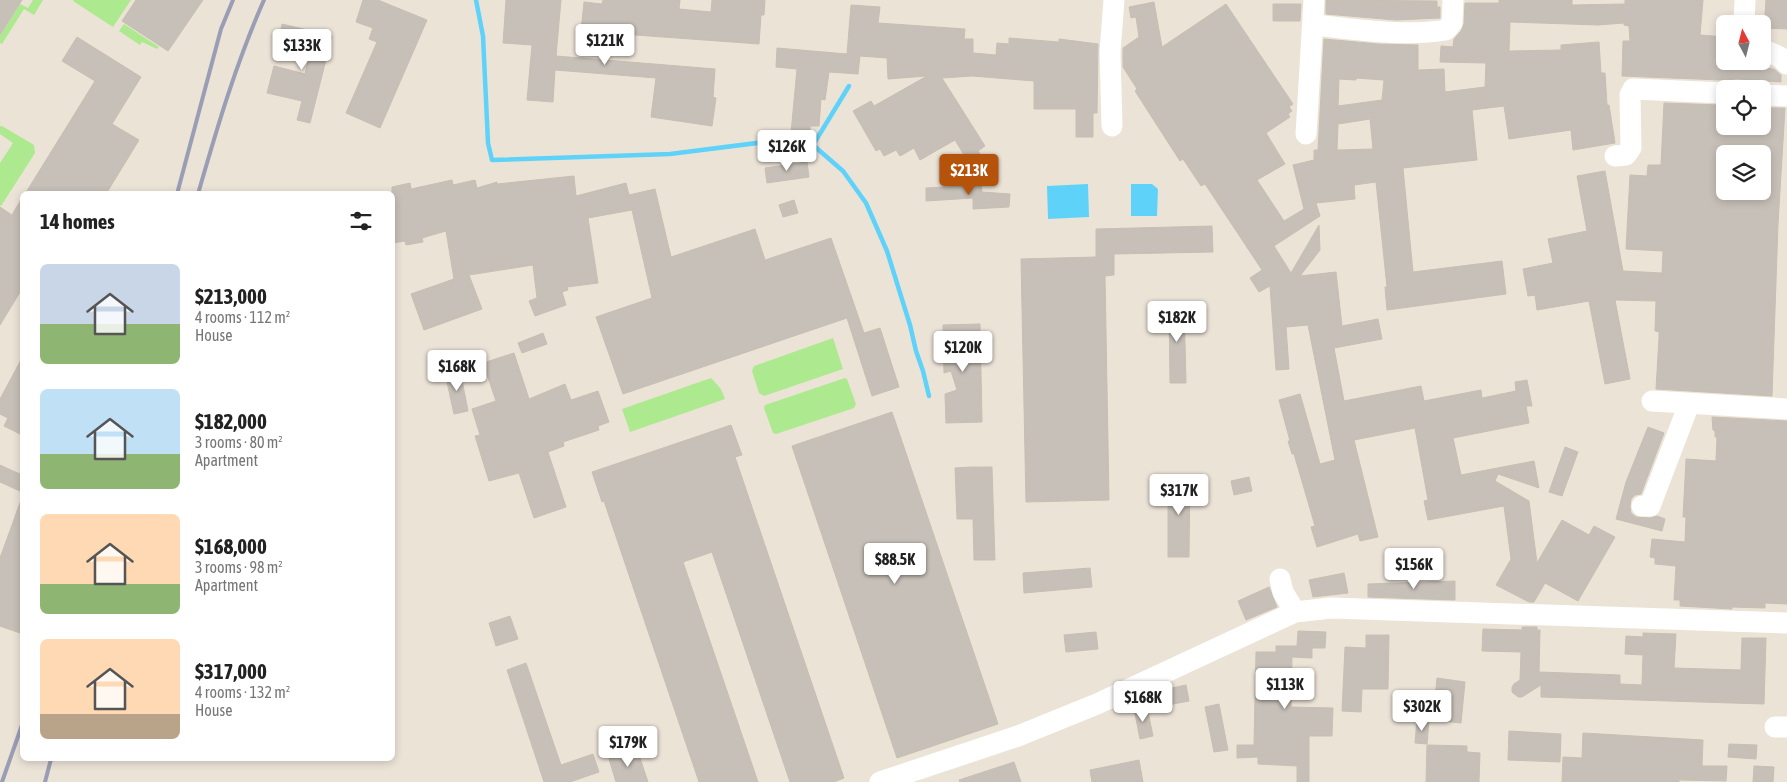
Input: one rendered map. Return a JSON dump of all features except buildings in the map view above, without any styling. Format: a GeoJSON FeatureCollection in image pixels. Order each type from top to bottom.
{"type":"FeatureCollection","features":[{"type":"Feature","properties":{"kind":"street"},"geometry":{"type":"LineString","coordinates":[[1112,126],[1110,52],[1114,0]]}},
{"type":"Feature","properties":{"kind":"street"},"geometry":{"type":"LineString","coordinates":[[1306,134],[1314,0]]}},
{"type":"Feature","properties":{"kind":"street"},"geometry":{"type":"LineString","coordinates":[[1312,25],[1376,32],[1431,32],[1446,30],[1452,23],[1453,0]]}},
{"type":"Feature","properties":{"kind":"street"},"geometry":{"type":"LineString","coordinates":[[1744,15],[1745,0]]}},
{"type":"Feature","properties":{"kind":"street"},"geometry":{"type":"LineString","coordinates":[[1771,53],[1780,57],[1787,64]]}},
{"type":"Feature","properties":{"kind":"street"},"geometry":{"type":"LineString","coordinates":[[1615,156],[1626,154],[1630,148],[1630,95],[1633,89],[1716,93]]}},
{"type":"Feature","properties":{"kind":"street"},"geometry":{"type":"LineString","coordinates":[[1771,95],[1787,96]]}},
{"type":"Feature","properties":{"kind":"street"},"geometry":{"type":"LineString","coordinates":[[1652,402],[1787,409]]}},
{"type":"Feature","properties":{"kind":"street"},"geometry":{"type":"LineString","coordinates":[[1642,506],[1650,506],[1689,404]]}},
{"type":"Feature","properties":{"kind":"street"},"geometry":{"type":"LineString","coordinates":[[1280,579],[1283,592],[1295,612]]}},
{"type":"Feature","properties":{"kind":"street"},"geometry":{"type":"LineString","coordinates":[[880,782],[1018,736],[1097,704],[1295,612],[1339,613],[1482,606],[1787,623]]}},
{"type":"Feature","properties":{"kind":"green space"},"geometry":{"type":"Polygon","coordinates":[[[33,0],[43,0],[34,15],[24,9],[2,44],[0,43],[0,36],[20,4],[28,8],[33,0]]]}},
{"type":"Feature","properties":{"kind":"green space"},"geometry":{"type":"Polygon","coordinates":[[[74,0],[131,0],[113,27],[74,0]]]}},
{"type":"Feature","properties":{"kind":"green space"},"geometry":{"type":"Polygon","coordinates":[[[124,24],[159,47],[157,49],[142,42],[140,45],[119,31],[124,24]]]}},
{"type":"Feature","properties":{"kind":"green space"},"geometry":{"type":"Polygon","coordinates":[[[0,126],[34,145],[35,153],[1,206],[0,163],[13,143],[0,134],[0,126]]]}},
{"type":"Feature","properties":{"kind":"green space"},"geometry":{"type":"Polygon","coordinates":[[[833,338],[843,369],[764,396],[759,393],[752,371],[754,366],[833,338]]]}},
{"type":"Feature","properties":{"kind":"green space"},"geometry":{"type":"Polygon","coordinates":[[[711,378],[721,389],[725,399],[630,432],[622,409],[711,378]]]}},
{"type":"Feature","properties":{"kind":"green space"},"geometry":{"type":"Polygon","coordinates":[[[845,378],[856,404],[854,408],[776,434],[773,433],[764,408],[765,405],[845,378]]]}},
{"type":"Feature","properties":{"kind":"water"},"geometry":{"type":"Polygon","coordinates":[[[1088,184],[1089,217],[1048,219],[1047,186],[1088,184]]]}},
{"type":"Feature","properties":{"kind":"water"},"geometry":{"type":"Polygon","coordinates":[[[1131,184],[1152,184],[1158,189],[1157,216],[1131,216],[1131,184]]]}},
{"type":"Feature","properties":{"kind":"waterway"},"geometry":{"type":"LineString","coordinates":[[476,0],[483,36],[488,143],[492,160],[670,154],[773,141],[799,142],[813,145],[843,171],[866,203],[887,251],[910,325],[929,396]]}},
{"type":"Feature","properties":{"kind":"waterway"},"geometry":{"type":"LineString","coordinates":[[813,145],[849,86]]}},
{"type":"Feature","properties":{"kind":"railway"},"geometry":{"type":"LineString","coordinates":[[178,191],[221,29],[233,0]]}},
{"type":"Feature","properties":{"kind":"railway"},"geometry":{"type":"LineString","coordinates":[[199,191],[236,72],[264,0]]}},
{"type":"Feature","properties":{"kind":"railway"},"geometry":{"type":"LineString","coordinates":[[2,782],[20,731]]}},
{"type":"Feature","properties":{"kind":"railway"},"geometry":{"type":"LineString","coordinates":[[45,782],[50,761]]}}]}
